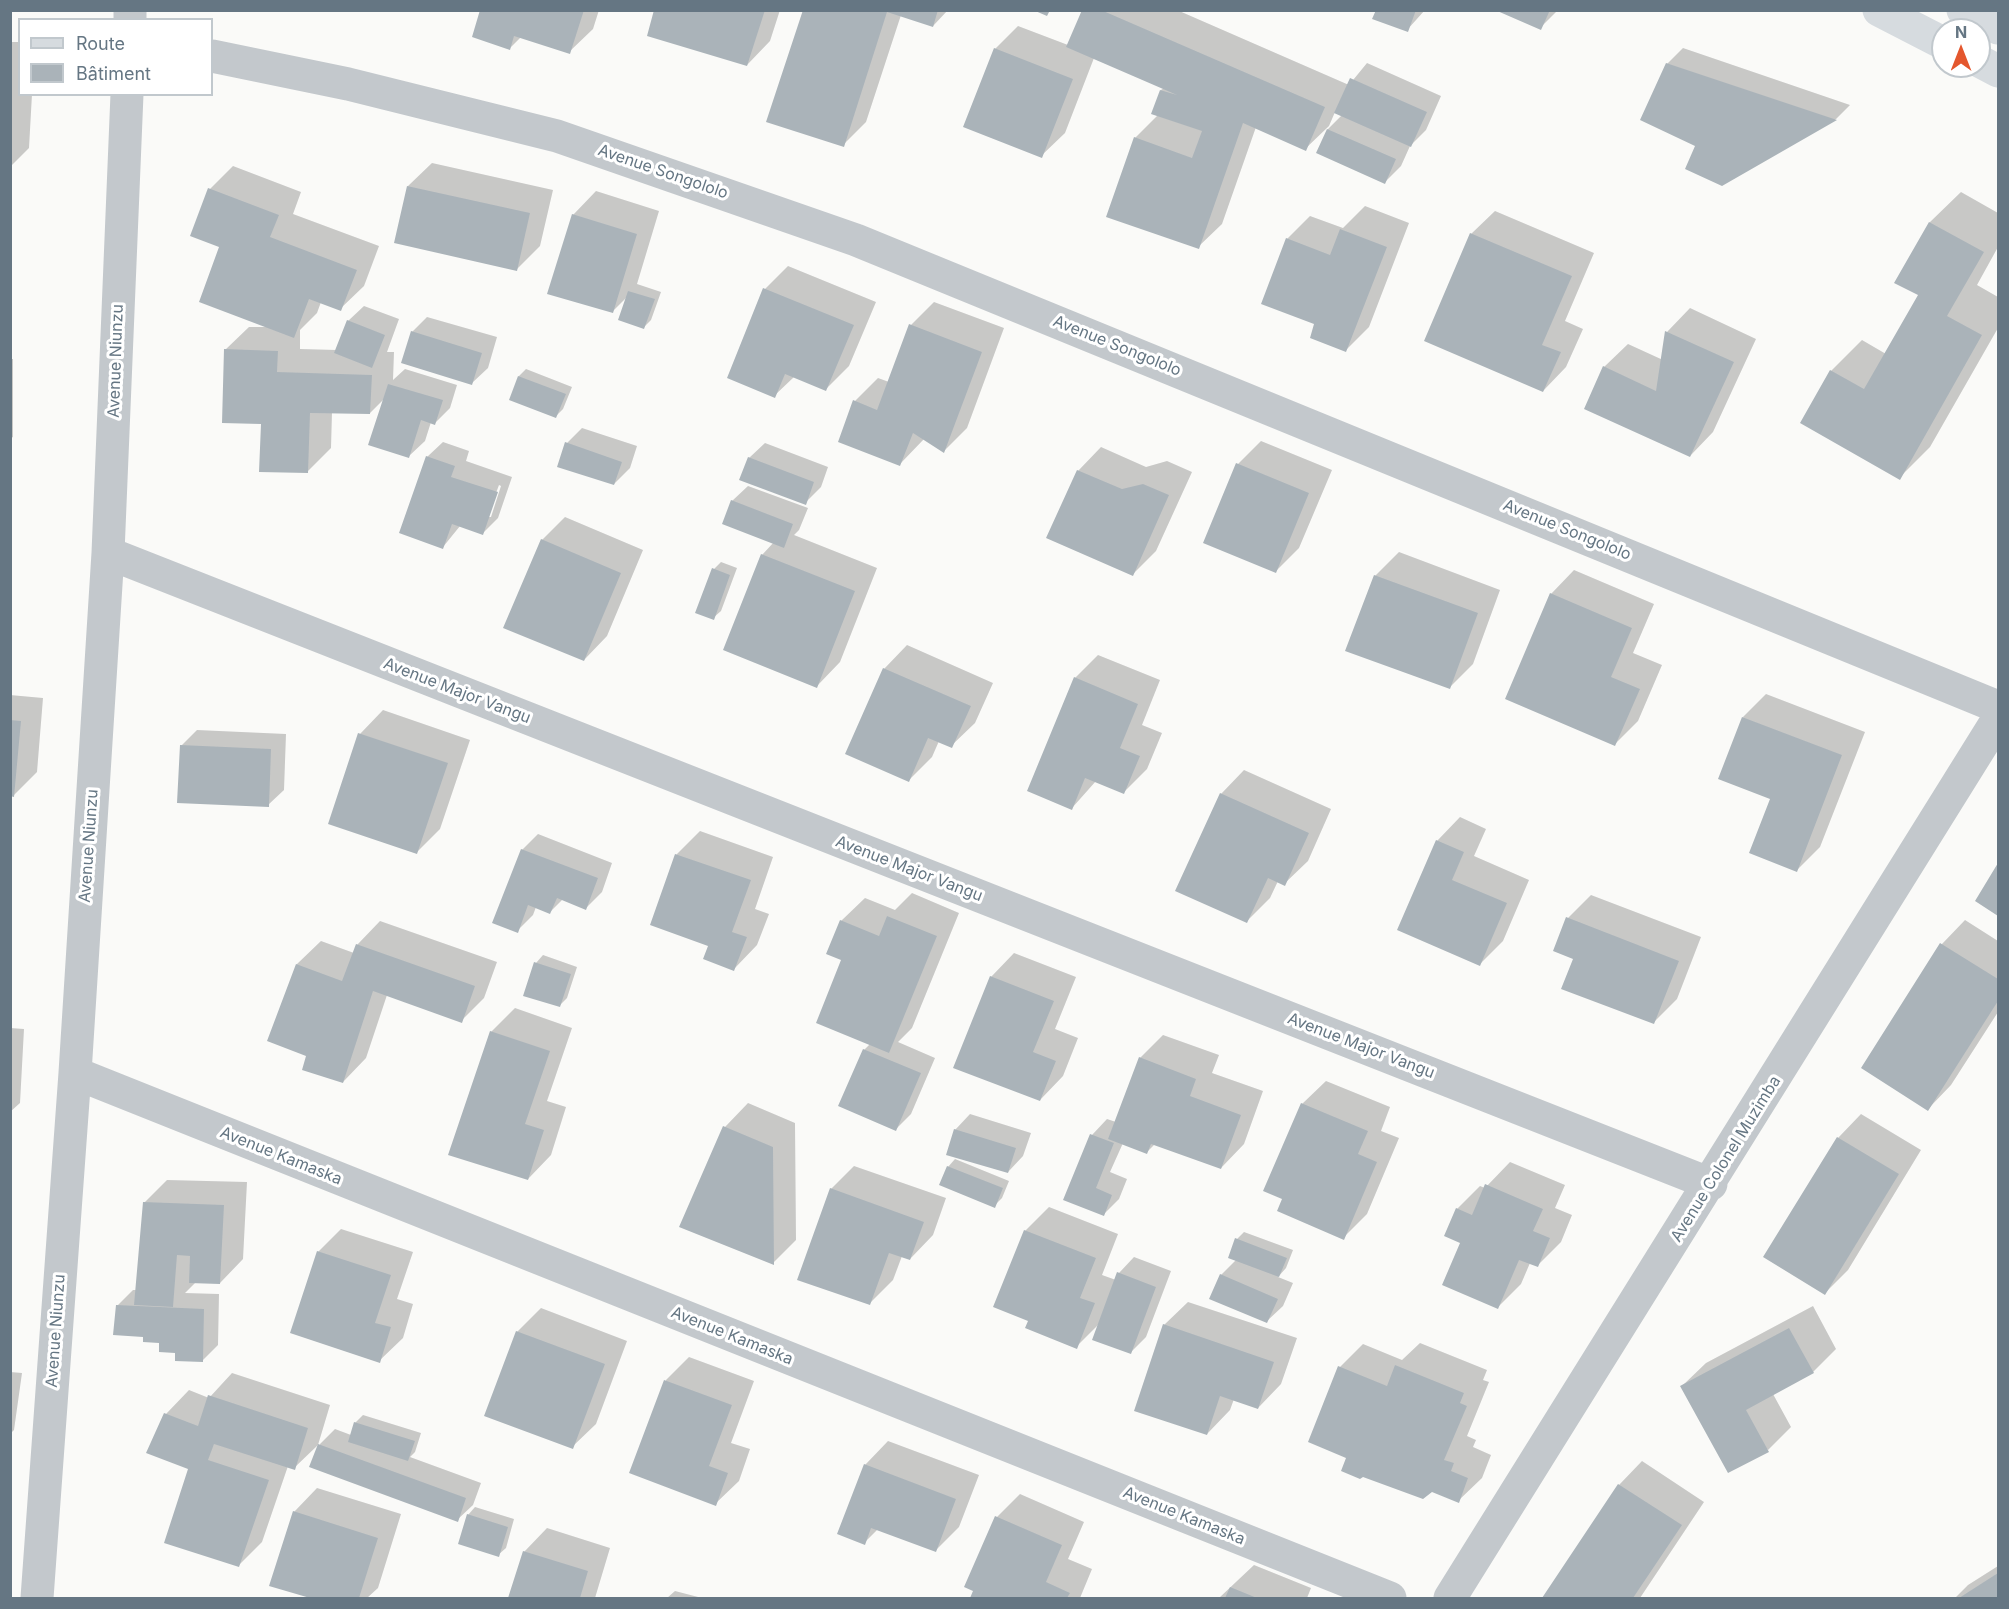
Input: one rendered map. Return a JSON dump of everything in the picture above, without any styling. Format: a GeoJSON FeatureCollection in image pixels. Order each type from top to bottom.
{"type":"FeatureCollection","features":[{"type":"Feature","properties":{"kind":"main road"},"geometry":{"type":"LineString","coordinates":[[1879,10],[1931,37]]}},
{"type":"Feature","properties":{"kind":"main road"},"geometry":{"type":"LineString","coordinates":[[1963,10],[1998,28]]}},
{"type":"Feature","properties":{"kind":"street","name":"Avenue Songololo"},"geometry":{"type":"LineString","coordinates":[[213,56],[348,84],[557,136],[856,240],[1998,706]]}},
{"type":"Feature","properties":{"kind":"street","name":"Avenue Niunzu"},"geometry":{"type":"LineString","coordinates":[[29,1595],[75,1073],[108,553],[126,96]]}},
{"type":"Feature","properties":{"kind":"street","name":"Avenue Major Vangu"},"geometry":{"type":"LineString","coordinates":[[108,553],[1711,1184]]}},
{"type":"Feature","properties":{"kind":"street","name":"Avenue Colonel Muzimba"},"geometry":{"type":"LineString","coordinates":[[1450,1599],[1711,1184],[1998,719]]}},
{"type":"Feature","properties":{"kind":"street","name":"Avenue Kamaska"},"geometry":{"type":"LineString","coordinates":[[75,1073],[1390,1599]]}},
{"type":"Feature","properties":{"kind":"building"},"geometry":{"type":"Polygon","coordinates":[[[480,10],[584,10],[570,54],[514,36],[510,50],[472,37],[480,10]]]}},
{"type":"Feature","properties":{"kind":"building"},"geometry":{"type":"Polygon","coordinates":[[[654,10],[765,10],[747,66],[647,36],[654,10]]]}},
{"type":"Feature","properties":{"kind":"building"},"geometry":{"type":"Polygon","coordinates":[[[803,10],[938,10],[933,27],[887,12],[844,147],[766,122],[803,10]]]}},
{"type":"Feature","properties":{"kind":"building"},"geometry":{"type":"Polygon","coordinates":[[[1033,10],[1050,10],[1047,16],[1033,10]]]}},
{"type":"Feature","properties":{"kind":"building"},"geometry":{"type":"Polygon","coordinates":[[[1082,10],[1101,10],[1325,107],[1306,151],[1243,123],[1199,249],[1106,217],[1134,137],[1192,158],[1202,131],[1151,114],[1160,90],[1177,95],[1066,47],[1082,10]]]}},
{"type":"Feature","properties":{"kind":"building"},"geometry":{"type":"Polygon","coordinates":[[[1376,10],[1416,10],[1408,32],[1372,19],[1376,10]]]}},
{"type":"Feature","properties":{"kind":"building"},"geometry":{"type":"Polygon","coordinates":[[[1495,10],[1550,10],[1541,30],[1495,10]]]}},
{"type":"Feature","properties":{"kind":"building"},"geometry":{"type":"Polygon","coordinates":[[[994,48],[1073,79],[1042,158],[963,127],[994,48]]]}},
{"type":"Feature","properties":{"kind":"building"},"geometry":{"type":"Polygon","coordinates":[[[1666,63],[1837,120],[1722,186],[1685,169],[1695,146],[1640,120],[1666,63]]]}},
{"type":"Feature","properties":{"kind":"building"},"geometry":{"type":"Polygon","coordinates":[[[1350,78],[1427,112],[1411,147],[1334,113],[1350,78]]]}},
{"type":"Feature","properties":{"kind":"building"},"geometry":{"type":"Polygon","coordinates":[[[1327,129],[1396,159],[1385,184],[1316,153],[1327,129]]]}},
{"type":"Feature","properties":{"kind":"building"},"geometry":{"type":"Polygon","coordinates":[[[407,186],[530,213],[517,271],[394,243],[407,186]]]}},
{"type":"Feature","properties":{"kind":"building"},"geometry":{"type":"Polygon","coordinates":[[[208,188],[279,215],[270,237],[357,270],[341,311],[309,299],[294,338],[199,302],[219,247],[190,236],[208,188]]]}},
{"type":"Feature","properties":{"kind":"building"},"geometry":{"type":"Polygon","coordinates":[[[572,214],[637,234],[613,313],[547,294],[572,214]]]}},
{"type":"Feature","properties":{"kind":"building"},"geometry":{"type":"Polygon","coordinates":[[[1929,222],[1984,252],[1947,316],[1982,335],[1900,480],[1800,423],[1830,370],[1864,389],[1918,295],[1894,283],[1929,222]]]}},
{"type":"Feature","properties":{"kind":"building"},"geometry":{"type":"Polygon","coordinates":[[[1340,229],[1387,247],[1346,352],[1310,338],[1314,324],[1261,304],[1286,238],[1330,255],[1340,229]]]}},
{"type":"Feature","properties":{"kind":"building"},"geometry":{"type":"Polygon","coordinates":[[[1470,233],[1572,276],[1542,345],[1561,352],[1543,392],[1424,341],[1470,233]]]}},
{"type":"Feature","properties":{"kind":"building"},"geometry":{"type":"Polygon","coordinates":[[[763,288],[854,325],[826,391],[785,374],[775,398],[727,378],[763,288]]]}},
{"type":"Feature","properties":{"kind":"building"},"geometry":{"type":"Polygon","coordinates":[[[628,291],[655,299],[644,329],[618,320],[628,291]]]}},
{"type":"Feature","properties":{"kind":"building"},"geometry":{"type":"Polygon","coordinates":[[[347,320],[385,335],[372,368],[334,353],[347,320]]]}},
{"type":"Feature","properties":{"kind":"building"},"geometry":{"type":"Polygon","coordinates":[[[909,324],[982,352],[944,453],[913,433],[900,466],[838,442],[853,400],[877,410],[909,324]]]}},
{"type":"Feature","properties":{"kind":"building"},"geometry":{"type":"Polygon","coordinates":[[[411,331],[482,353],[472,385],[401,363],[411,331]]]}},
{"type":"Feature","properties":{"kind":"building"},"geometry":{"type":"Polygon","coordinates":[[[1665,331],[1734,362],[1690,457],[1584,409],[1603,366],[1656,391],[1665,331]]]}},
{"type":"Feature","properties":{"kind":"building"},"geometry":{"type":"Polygon","coordinates":[[[224,349],[278,351],[277,372],[372,375],[370,414],[310,413],[308,473],[259,472],[261,424],[222,423],[224,349]]]}},
{"type":"Feature","properties":{"kind":"building"},"geometry":{"type":"Polygon","coordinates":[[[518,376],[566,394],[556,418],[509,400],[518,376]]]}},
{"type":"Feature","properties":{"kind":"building"},"geometry":{"type":"Polygon","coordinates":[[[388,384],[443,400],[435,425],[421,420],[409,458],[368,445],[388,384]]]}},
{"type":"Feature","properties":{"kind":"building"},"geometry":{"type":"Polygon","coordinates":[[[565,442],[622,462],[614,485],[557,467],[565,442]]]}},
{"type":"Feature","properties":{"kind":"building"},"geometry":{"type":"Polygon","coordinates":[[[426,456],[455,466],[451,477],[498,492],[483,535],[452,524],[443,549],[399,533],[426,456]]]}},
{"type":"Feature","properties":{"kind":"building"},"geometry":{"type":"Polygon","coordinates":[[[748,457],[814,482],[806,505],[739,480],[748,457]]]}},
{"type":"Feature","properties":{"kind":"building"},"geometry":{"type":"Polygon","coordinates":[[[1236,463],[1309,493],[1276,573],[1203,543],[1236,463]]]}},
{"type":"Feature","properties":{"kind":"building"},"geometry":{"type":"Polygon","coordinates":[[[1077,470],[1122,489],[1143,484],[1169,495],[1133,576],[1046,538],[1077,470]]]}},
{"type":"Feature","properties":{"kind":"building"},"geometry":{"type":"Polygon","coordinates":[[[731,500],[793,524],[784,548],[722,524],[731,500]]]}},
{"type":"Feature","properties":{"kind":"building"},"geometry":{"type":"Polygon","coordinates":[[[541,539],[621,573],[584,661],[503,628],[541,539]]]}},
{"type":"Feature","properties":{"kind":"building"},"geometry":{"type":"Polygon","coordinates":[[[761,554],[855,591],[817,688],[723,650],[761,554]]]}},
{"type":"Feature","properties":{"kind":"building"},"geometry":{"type":"Polygon","coordinates":[[[712,568],[730,575],[714,620],[695,613],[712,568]]]}},
{"type":"Feature","properties":{"kind":"building"},"geometry":{"type":"Polygon","coordinates":[[[1374,575],[1478,613],[1450,689],[1345,651],[1374,575]]]}},
{"type":"Feature","properties":{"kind":"building"},"geometry":{"type":"Polygon","coordinates":[[[1550,593],[1632,628],[1611,677],[1640,689],[1615,746],[1505,699],[1550,593]]]}},
{"type":"Feature","properties":{"kind":"building"},"geometry":{"type":"Polygon","coordinates":[[[883,668],[971,706],[952,748],[928,738],[909,782],[845,754],[883,668]]]}},
{"type":"Feature","properties":{"kind":"building"},"geometry":{"type":"Polygon","coordinates":[[[1074,677],[1138,704],[1120,748],[1140,756],[1124,794],[1085,778],[1072,810],[1027,791],[1074,677]]]}},
{"type":"Feature","properties":{"kind":"building"},"geometry":{"type":"Polygon","coordinates":[[[1742,717],[1842,755],[1797,872],[1749,853],[1770,799],[1718,779],[1742,717]]]}},
{"type":"Feature","properties":{"kind":"building"},"geometry":{"type":"Polygon","coordinates":[[[10,720],[21,721],[14,797],[10,796],[10,720]]]}},
{"type":"Feature","properties":{"kind":"building"},"geometry":{"type":"Polygon","coordinates":[[[358,733],[448,763],[417,854],[328,824],[358,733]]]}},
{"type":"Feature","properties":{"kind":"building"},"geometry":{"type":"Polygon","coordinates":[[[180,745],[271,749],[269,807],[177,803],[180,745]]]}},
{"type":"Feature","properties":{"kind":"building"},"geometry":{"type":"Polygon","coordinates":[[[1220,793],[1309,833],[1285,886],[1268,878],[1247,923],[1175,891],[1220,793]]]}},
{"type":"Feature","properties":{"kind":"building"},"geometry":{"type":"Polygon","coordinates":[[[1436,840],[1464,852],[1452,880],[1507,903],[1480,966],[1397,930],[1436,840]]]}},
{"type":"Feature","properties":{"kind":"building"},"geometry":{"type":"Polygon","coordinates":[[[521,849],[598,878],[586,910],[557,898],[550,914],[528,905],[518,933],[492,923],[521,849]]]}},
{"type":"Feature","properties":{"kind":"building"},"geometry":{"type":"Polygon","coordinates":[[[675,854],[751,880],[732,932],[747,937],[734,971],[703,959],[708,946],[650,925],[675,854]]]}},
{"type":"Feature","properties":{"kind":"building"},"geometry":{"type":"Polygon","coordinates":[[[1998,863],[1998,916],[1975,901],[1998,863]]]}},
{"type":"Feature","properties":{"kind":"building"},"geometry":{"type":"Polygon","coordinates":[[[887,916],[937,936],[889,1053],[816,1023],[841,960],[826,954],[840,920],[879,936],[887,916]]]}},
{"type":"Feature","properties":{"kind":"building"},"geometry":{"type":"Polygon","coordinates":[[[1566,917],[1679,961],[1654,1024],[1561,989],[1573,959],[1553,951],[1566,917]]]}},
{"type":"Feature","properties":{"kind":"building"},"geometry":{"type":"Polygon","coordinates":[[[1940,943],[1998,979],[1998,1001],[1928,1111],[1861,1068],[1940,943]]]}},
{"type":"Feature","properties":{"kind":"building"},"geometry":{"type":"Polygon","coordinates":[[[356,944],[475,986],[462,1023],[373,991],[343,1083],[302,1070],[306,1056],[267,1041],[296,964],[342,981],[356,944]]]}},
{"type":"Feature","properties":{"kind":"building"},"geometry":{"type":"Polygon","coordinates":[[[534,962],[571,974],[560,1007],[523,996],[534,962]]]}},
{"type":"Feature","properties":{"kind":"building"},"geometry":{"type":"Polygon","coordinates":[[[990,976],[1054,1001],[1033,1052],[1056,1061],[1040,1101],[953,1068],[990,976]]]}},
{"type":"Feature","properties":{"kind":"building"},"geometry":{"type":"Polygon","coordinates":[[[490,1031],[550,1051],[525,1124],[544,1130],[528,1180],[448,1155],[490,1031]]]}},
{"type":"Feature","properties":{"kind":"building"},"geometry":{"type":"Polygon","coordinates":[[[863,1049],[921,1073],[896,1131],[838,1106],[863,1049]]]}},
{"type":"Feature","properties":{"kind":"building"},"geometry":{"type":"Polygon","coordinates":[[[1139,1057],[1196,1079],[1190,1096],[1241,1115],[1221,1169],[1151,1144],[1147,1154],[1108,1139],[1139,1057]]]}},
{"type":"Feature","properties":{"kind":"building"},"geometry":{"type":"Polygon","coordinates":[[[1301,1103],[1368,1131],[1358,1154],[1377,1162],[1344,1240],[1277,1211],[1282,1199],[1263,1191],[1301,1103]]]}},
{"type":"Feature","properties":{"kind":"building"},"geometry":{"type":"Polygon","coordinates":[[[723,1126],[773,1147],[774,1265],[679,1227],[723,1126]]]}},
{"type":"Feature","properties":{"kind":"building"},"geometry":{"type":"Polygon","coordinates":[[[954,1129],[1016,1148],[1008,1173],[946,1155],[954,1129]]]}},
{"type":"Feature","properties":{"kind":"building"},"geometry":{"type":"Polygon","coordinates":[[[1090,1134],[1114,1143],[1096,1188],[1112,1195],[1104,1216],[1063,1200],[1090,1134]]]}},
{"type":"Feature","properties":{"kind":"building"},"geometry":{"type":"Polygon","coordinates":[[[1837,1137],[1899,1174],[1825,1295],[1763,1257],[1837,1137]]]}},
{"type":"Feature","properties":{"kind":"building"},"geometry":{"type":"Polygon","coordinates":[[[947,1166],[1003,1188],[995,1208],[939,1185],[947,1166]]]}},
{"type":"Feature","properties":{"kind":"building"},"geometry":{"type":"Polygon","coordinates":[[[1485,1184],[1543,1209],[1533,1231],[1550,1238],[1538,1267],[1519,1260],[1498,1309],[1442,1285],[1460,1243],[1444,1236],[1456,1208],[1472,1215],[1485,1184]]]}},
{"type":"Feature","properties":{"kind":"building"},"geometry":{"type":"Polygon","coordinates":[[[830,1188],[924,1222],[910,1260],[889,1253],[870,1305],[797,1280],[830,1188]]]}},
{"type":"Feature","properties":{"kind":"building"},"geometry":{"type":"Polygon","coordinates":[[[143,1202],[224,1205],[220,1284],[189,1283],[190,1256],[177,1255],[173,1307],[134,1305],[143,1202]]]}},
{"type":"Feature","properties":{"kind":"building"},"geometry":{"type":"Polygon","coordinates":[[[1024,1230],[1096,1258],[1080,1298],[1095,1303],[1077,1349],[1025,1328],[1028,1321],[993,1307],[1024,1230]]]}},
{"type":"Feature","properties":{"kind":"building"},"geometry":{"type":"Polygon","coordinates":[[[1235,1238],[1287,1258],[1279,1277],[1228,1258],[1235,1238]]]}},
{"type":"Feature","properties":{"kind":"building"},"geometry":{"type":"Polygon","coordinates":[[[317,1251],[391,1275],[375,1323],[391,1327],[380,1363],[290,1333],[317,1251]]]}},
{"type":"Feature","properties":{"kind":"building"},"geometry":{"type":"Polygon","coordinates":[[[1117,1272],[1156,1287],[1131,1354],[1092,1340],[1117,1272]]]}},
{"type":"Feature","properties":{"kind":"building"},"geometry":{"type":"Polygon","coordinates":[[[1220,1274],[1278,1299],[1267,1323],[1209,1299],[1220,1274]]]}},
{"type":"Feature","properties":{"kind":"building"},"geometry":{"type":"Polygon","coordinates":[[[116,1305],[204,1309],[203,1362],[175,1361],[175,1353],[159,1352],[159,1343],[143,1342],[143,1337],[113,1335],[116,1305]]]}},
{"type":"Feature","properties":{"kind":"building"},"geometry":{"type":"Polygon","coordinates":[[[1163,1324],[1274,1362],[1258,1409],[1220,1396],[1207,1435],[1134,1411],[1163,1324]]]}},
{"type":"Feature","properties":{"kind":"building"},"geometry":{"type":"Polygon","coordinates":[[[1789,1328],[1814,1373],[1746,1410],[1769,1452],[1728,1473],[1680,1386],[1789,1328]]]}},
{"type":"Feature","properties":{"kind":"building"},"geometry":{"type":"Polygon","coordinates":[[[516,1331],[605,1364],[573,1449],[484,1416],[516,1331]]]}},
{"type":"Feature","properties":{"kind":"building"},"geometry":{"type":"Polygon","coordinates":[[[1395,1365],[1464,1393],[1460,1403],[1467,1406],[1444,1460],[1454,1463],[1451,1471],[1468,1478],[1459,1503],[1432,1492],[1423,1499],[1363,1477],[1360,1479],[1341,1471],[1346,1458],[1308,1442],[1338,1366],[1387,1386],[1395,1365]]]}},
{"type":"Feature","properties":{"kind":"building"},"geometry":{"type":"Polygon","coordinates":[[[664,1380],[732,1405],[709,1466],[728,1473],[716,1506],[629,1473],[664,1380]]]}},
{"type":"Feature","properties":{"kind":"building"},"geometry":{"type":"Polygon","coordinates":[[[208,1395],[308,1428],[295,1470],[214,1444],[208,1460],[269,1480],[239,1567],[164,1543],[188,1469],[146,1453],[164,1413],[198,1426],[208,1395]]]}},
{"type":"Feature","properties":{"kind":"building"},"geometry":{"type":"Polygon","coordinates":[[[354,1422],[415,1441],[408,1461],[348,1442],[354,1422]]]}},
{"type":"Feature","properties":{"kind":"building"},"geometry":{"type":"Polygon","coordinates":[[[318,1444],[466,1498],[458,1522],[309,1467],[318,1444]]]}},
{"type":"Feature","properties":{"kind":"building"},"geometry":{"type":"Polygon","coordinates":[[[864,1464],[956,1499],[936,1552],[871,1528],[865,1545],[837,1534],[864,1464]]]}},
{"type":"Feature","properties":{"kind":"building"},"geometry":{"type":"Polygon","coordinates":[[[1618,1484],[1682,1525],[1633,1598],[1542,1598],[1618,1484]]]}},
{"type":"Feature","properties":{"kind":"building"},"geometry":{"type":"Polygon","coordinates":[[[293,1511],[378,1538],[359,1598],[310,1598],[269,1586],[293,1511]]]}},
{"type":"Feature","properties":{"kind":"building"},"geometry":{"type":"Polygon","coordinates":[[[467,1514],[508,1527],[499,1557],[458,1544],[467,1514]]]}},
{"type":"Feature","properties":{"kind":"building"},"geometry":{"type":"Polygon","coordinates":[[[995,1516],[1062,1545],[1046,1582],[1070,1593],[1067,1598],[970,1598],[973,1591],[964,1587],[995,1516]]]}},
{"type":"Feature","properties":{"kind":"building"},"geometry":{"type":"Polygon","coordinates":[[[523,1551],[588,1571],[580,1598],[508,1598],[523,1551]]]}},
{"type":"Feature","properties":{"kind":"building"},"geometry":{"type":"Polygon","coordinates":[[[1998,1573],[1998,1598],[1959,1598],[1998,1573]]]}},
{"type":"Feature","properties":{"kind":"building"},"geometry":{"type":"Polygon","coordinates":[[[1230,1587],[1257,1598],[1225,1598],[1230,1587]]]}}]}
